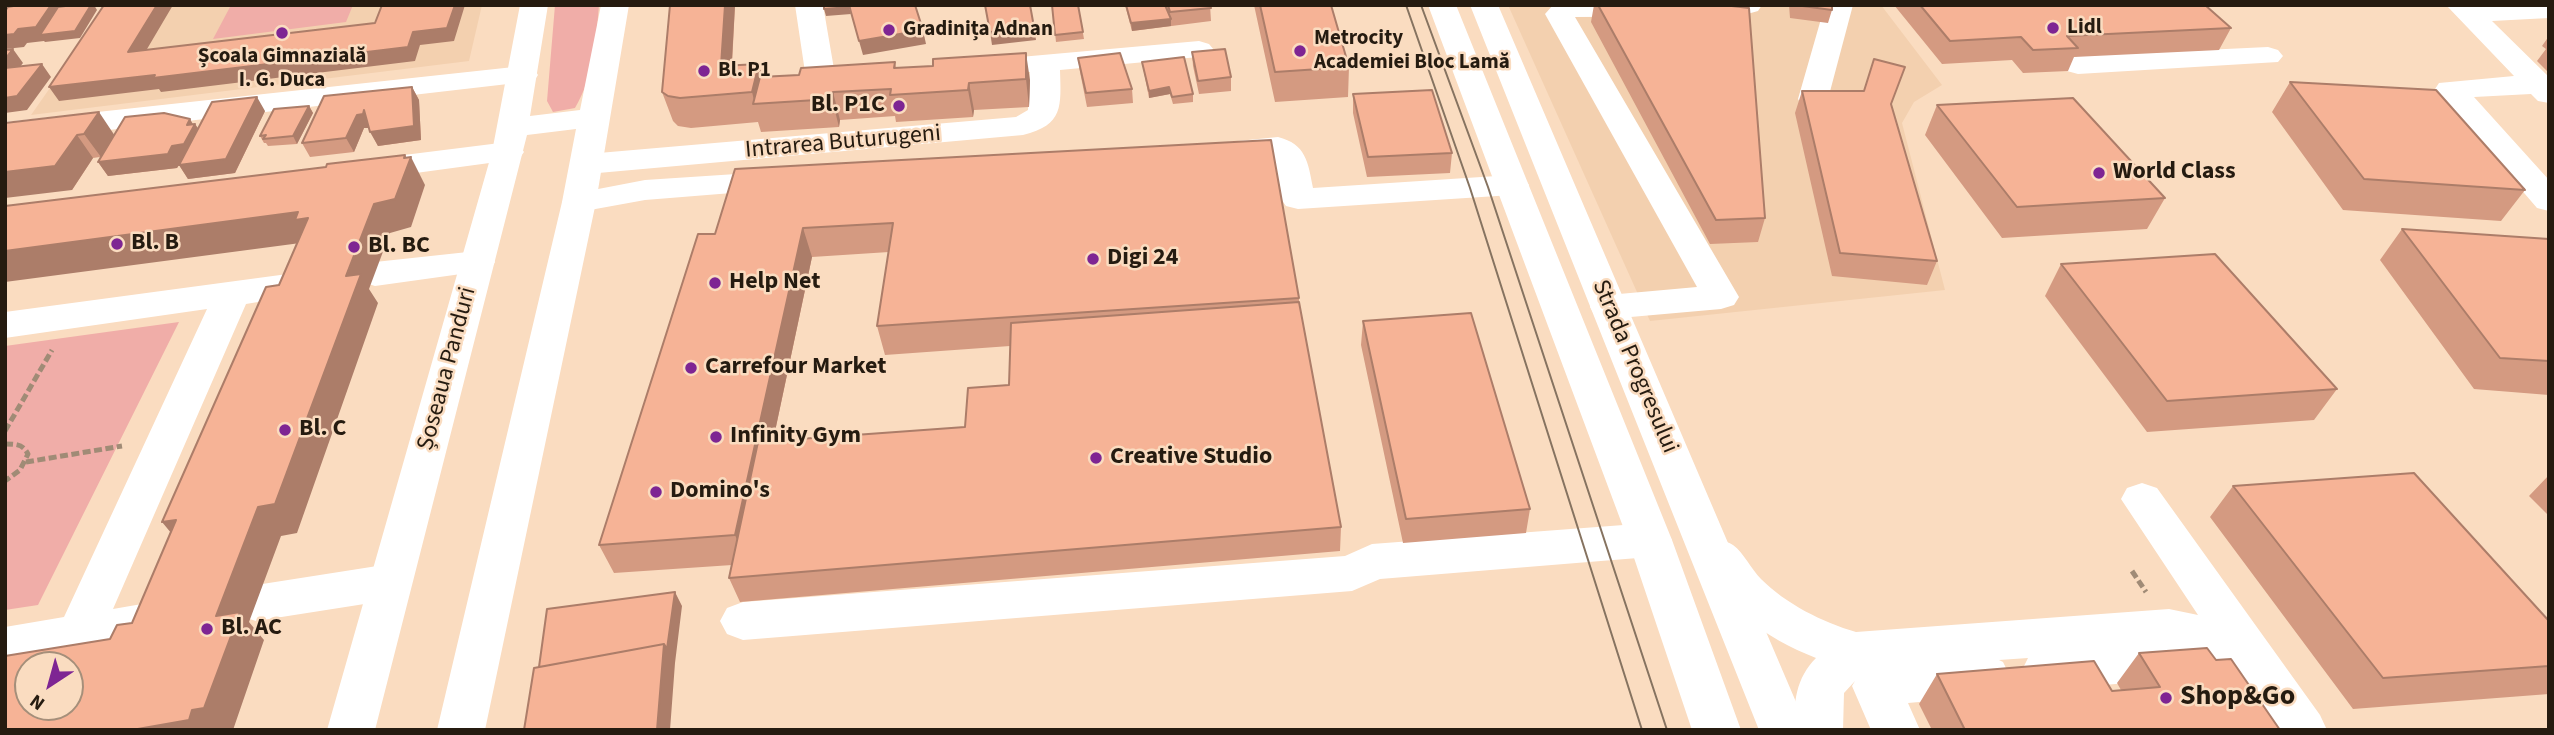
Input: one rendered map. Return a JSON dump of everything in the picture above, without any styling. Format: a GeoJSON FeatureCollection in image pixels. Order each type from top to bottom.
{"type":"FeatureCollection","features":[{"type":"Feature","properties":{"kind":"main road","name":"Șoseaua Panduri"},"geometry":{"type":"LineString","coordinates":[[351,730],[511,139],[534,5]]}},
{"type":"Feature","properties":{"kind":"main road"},"geometry":{"type":"LineString","coordinates":[[461,730],[579,202],[615,5]]}},
{"type":"Feature","properties":{"kind":"main road"},"geometry":{"type":"LineString","coordinates":[[809,5],[820,72],[826,78],[894,74]]}},
{"type":"Feature","properties":{"kind":"main road","name":"Strada Progresului"},"geometry":{"type":"LineString","coordinates":[[1443,5],[1650,540],[1717,730]]}},
{"type":"Feature","properties":{"kind":"main road","name":"Strada Progresului"},"geometry":{"type":"LineString","coordinates":[[1484,5],[1784,730]]}},
{"type":"Feature","properties":{"kind":"main road"},"geometry":{"type":"LineString","coordinates":[[1560,309],[1721,297],[1559,14],[1566,9],[1740,8],[1748,5]]}},
{"type":"Feature","properties":{"kind":"main road"},"geometry":{"type":"LineString","coordinates":[[1813,99],[1839,5]]}},
{"type":"Feature","properties":{"kind":"main road"},"geometry":{"type":"LineString","coordinates":[[2463,9],[2549,10]]}},
{"type":"Feature","properties":{"kind":"main road"},"geometry":{"type":"LineString","coordinates":[[2463,9],[2543,89]]}},
{"type":"Feature","properties":{"kind":"main road"},"geometry":{"type":"LineString","coordinates":[[990,67],[1199,50]]}},
{"type":"Feature","properties":{"kind":"main road"},"geometry":{"type":"LineString","coordinates":[[2078,65],[2268,56]]}},
{"type":"Feature","properties":{"kind":"main road","name":"Intrarea Buturugeni"},"geometry":{"type":"LineString","coordinates":[[587,164],[1023,126],[1042,115],[1045,105],[1045,62]]}},
{"type":"Feature","properties":{"kind":"main road"},"geometry":{"type":"LineString","coordinates":[[5,132],[523,75]]}},
{"type":"Feature","properties":{"kind":"main road"},"geometry":{"type":"LineString","coordinates":[[2543,89],[2450,89],[2549,201]]}},
{"type":"Feature","properties":{"kind":"main road"},"geometry":{"type":"LineString","coordinates":[[331,174],[511,139],[595,118]]}},
{"type":"Feature","properties":{"kind":"main road"},"geometry":{"type":"LineString","coordinates":[[1195,153],[1282,148],[1290,155],[1298,199],[1512,185]]}},
{"type":"Feature","properties":{"kind":"main road"},"geometry":{"type":"LineString","coordinates":[[579,202],[645,190],[809,180]]}},
{"type":"Feature","properties":{"kind":"main road"},"geometry":{"type":"LineString","coordinates":[[375,274],[477,262]]}},
{"type":"Feature","properties":{"kind":"main road"},"geometry":{"type":"LineString","coordinates":[[5,325],[310,283]]}},
{"type":"Feature","properties":{"kind":"main road"},"geometry":{"type":"LineString","coordinates":[[79,634],[232,294]]}},
{"type":"Feature","properties":{"kind":"main road"},"geometry":{"type":"LineString","coordinates":[[2142,499],[2303,730]]}},
{"type":"Feature","properties":{"kind":"main road"},"geometry":{"type":"LineString","coordinates":[[743,621],[1352,573],[1372,562],[1650,540]]}},
{"type":"Feature","properties":{"kind":"main road"},"geometry":{"type":"LineString","coordinates":[[1713,553],[1751,598],[1778,617],[1828,644],[1856,652],[2181,629],[2208,643],[2269,730]]}},
{"type":"Feature","properties":{"kind":"main road"},"geometry":{"type":"LineString","coordinates":[[256,603],[390,582]]}},
{"type":"Feature","properties":{"kind":"main road"},"geometry":{"type":"LineString","coordinates":[[5,647],[171,618]]}},
{"type":"Feature","properties":{"kind":"main road"},"geometry":{"type":"LineString","coordinates":[[1819,730],[1816,700],[1826,676],[1856,652]]}},
{"type":"Feature","properties":{"kind":"main road"},"geometry":{"type":"LineString","coordinates":[[1896,730],[1876,686],[2197,657],[2246,730]]}},
{"type":"Feature","properties":{"kind":"path"},"geometry":{"type":"LineString","coordinates":[[5,431],[71,316]]}},
{"type":"Feature","properties":{"kind":"path"},"geometry":{"type":"LineString","coordinates":[[26,461],[168,438]]}},
{"type":"Feature","properties":{"kind":"path"},"geometry":{"type":"LineString","coordinates":[[5,444],[18,444],[25,448],[28,454],[20,470],[5,481]]}},
{"type":"Feature","properties":{"kind":"shaded area","name":"Școala Gimnazială I. G. Duca"},"geometry":{"type":"Polygon","coordinates":[[[108,5],[482,5],[469,61],[31,115],[108,5]]]}},
{"type":"Feature","properties":{"kind":"shaded area"},"geometry":{"type":"Polygon","coordinates":[[[353,5],[346,22],[213,39],[230,7],[353,5]]]}},
{"type":"Feature","properties":{"kind":"shaded area"},"geometry":{"type":"Polygon","coordinates":[[[555,5],[599,5],[593,58],[581,96],[575,108],[553,112],[547,101],[555,5]]]}},
{"type":"Feature","properties":{"kind":"shaded area"},"geometry":{"type":"Polygon","coordinates":[[[1508,5],[1881,5],[1942,85],[1914,102],[1902,123],[1945,290],[1650,321],[1508,5]]]}},
{"type":"Feature","properties":{"kind":"shaded area"},"geometry":{"type":"Polygon","coordinates":[[[179,322],[38,605],[5,610],[5,346],[179,322]]]}},
{"type":"Feature","properties":{"kind":"building"},"geometry":{"type":"Polygon","coordinates":[[[51,5],[36,27],[18,29],[14,34],[5,35],[5,11],[8,7],[51,5]]]}},
{"type":"Feature","properties":{"kind":"building"},"geometry":{"type":"Polygon","coordinates":[[[91,5],[75,31],[40,35],[58,7],[91,5]]]}},
{"type":"Feature","properties":{"kind":"building"},"geometry":{"type":"Polygon","coordinates":[[[104,5],[157,5],[128,52],[375,23],[382,5],[455,5],[447,28],[413,32],[408,47],[153,78],[155,75],[49,87],[104,5]]]}},
{"type":"Feature","properties":{"kind":"building"},"geometry":{"type":"Polygon","coordinates":[[[670,5],[725,5],[721,66],[759,64],[752,92],[680,98],[662,92],[670,5]]]}},
{"type":"Feature","properties":{"kind":"building"},"geometry":{"type":"Polygon","coordinates":[[[824,5],[849,5],[850,7],[824,9],[824,5]]]}},
{"type":"Feature","properties":{"kind":"building","name":"Gradinița Adnan"},"geometry":{"type":"Polygon","coordinates":[[[849,5],[915,5],[923,30],[859,41],[849,5]]]}},
{"type":"Feature","properties":{"kind":"building"},"geometry":{"type":"Polygon","coordinates":[[[985,5],[1030,5],[1034,27],[990,32],[985,5]]]}},
{"type":"Feature","properties":{"kind":"building"},"geometry":{"type":"Polygon","coordinates":[[[1052,5],[1078,5],[1083,32],[1055,35],[1052,5]]]}},
{"type":"Feature","properties":{"kind":"building"},"geometry":{"type":"Polygon","coordinates":[[[1126,5],[1165,5],[1171,19],[1131,23],[1126,5]]]}},
{"type":"Feature","properties":{"kind":"building"},"geometry":{"type":"Polygon","coordinates":[[[1168,5],[1210,5],[1211,8],[1170,12],[1168,5]]]}},
{"type":"Feature","properties":{"kind":"building","name":"Metrocity Academiei Bloc Lamă"},"geometry":{"type":"Polygon","coordinates":[[[1260,5],[1331,5],[1349,67],[1275,72],[1260,5]]]}},
{"type":"Feature","properties":{"kind":"building"},"geometry":{"type":"Polygon","coordinates":[[[1598,5],[1723,5],[1749,8],[1765,218],[1716,220],[1598,5]]]}},
{"type":"Feature","properties":{"kind":"building"},"geometry":{"type":"Polygon","coordinates":[[[1795,5],[1832,5],[1832,10],[1795,5]]]}},
{"type":"Feature","properties":{"kind":"building"},"geometry":{"type":"Polygon","coordinates":[[[1920,5],[2205,5],[2231,28],[2067,36],[2078,48],[2033,50],[2021,37],[1950,41],[1920,5]]]}},
{"type":"Feature","properties":{"kind":"building"},"geometry":{"type":"Polygon","coordinates":[[[13,49],[5,59],[5,50],[13,49]]]}},
{"type":"Feature","properties":{"kind":"building"},"geometry":{"type":"Polygon","coordinates":[[[1225,49],[1231,77],[1198,81],[1192,52],[1225,49]]]}},
{"type":"Feature","properties":{"kind":"building"},"geometry":{"type":"Polygon","coordinates":[[[1026,53],[1026,79],[969,83],[968,90],[890,95],[891,89],[833,92],[832,99],[753,104],[760,77],[799,75],[801,68],[895,62],[894,68],[933,66],[933,59],[1026,53]]]}},
{"type":"Feature","properties":{"kind":"building"},"geometry":{"type":"Polygon","coordinates":[[[1120,53],[1132,89],[1086,93],[1078,58],[1120,53]]]}},
{"type":"Feature","properties":{"kind":"building"},"geometry":{"type":"Polygon","coordinates":[[[1184,57],[1193,94],[1172,97],[1169,87],[1149,91],[1142,62],[1184,57]]]}},
{"type":"Feature","properties":{"kind":"building"},"geometry":{"type":"Polygon","coordinates":[[[1874,59],[1905,67],[1891,104],[1937,261],[1840,253],[1802,91],[1864,91],[1874,59]]]}},
{"type":"Feature","properties":{"kind":"building"},"geometry":{"type":"Polygon","coordinates":[[[42,64],[17,96],[5,98],[5,68],[42,64]]]}},
{"type":"Feature","properties":{"kind":"building"},"geometry":{"type":"Polygon","coordinates":[[[2290,82],[2436,90],[2525,190],[2364,179],[2290,82]]]}},
{"type":"Feature","properties":{"kind":"building"},"geometry":{"type":"Polygon","coordinates":[[[412,87],[414,126],[370,132],[364,110],[363,114],[357,115],[346,138],[302,143],[324,96],[412,87]]]}},
{"type":"Feature","properties":{"kind":"building"},"geometry":{"type":"Polygon","coordinates":[[[1432,90],[1452,153],[1368,157],[1353,94],[1432,90]]]}},
{"type":"Feature","properties":{"kind":"building"},"geometry":{"type":"Polygon","coordinates":[[[257,97],[226,159],[179,165],[212,102],[257,97]]]}},
{"type":"Feature","properties":{"kind":"building"},"geometry":{"type":"Polygon","coordinates":[[[2073,98],[2165,198],[2017,207],[1937,105],[2073,98]]]}},
{"type":"Feature","properties":{"kind":"building"},"geometry":{"type":"Polygon","coordinates":[[[309,106],[293,136],[263,139],[266,135],[260,136],[274,109],[309,106]]]}},
{"type":"Feature","properties":{"kind":"building"},"geometry":{"type":"Polygon","coordinates":[[[99,112],[84,134],[77,135],[55,166],[5,172],[5,123],[99,112]]]}},
{"type":"Feature","properties":{"kind":"building"},"geometry":{"type":"Polygon","coordinates":[[[164,113],[190,119],[187,125],[195,124],[184,144],[172,146],[168,154],[98,162],[125,117],[164,113]]]}},
{"type":"Feature","properties":{"kind":"building"},"geometry":{"type":"Polygon","coordinates":[[[1271,140],[1299,298],[877,326],[893,223],[803,228],[735,535],[599,545],[698,234],[715,234],[735,169],[1271,140]]]}},
{"type":"Feature","properties":{"kind":"building"},"geometry":{"type":"Polygon","coordinates":[[[405,155],[404,158],[411,157],[395,199],[374,204],[346,276],[361,274],[275,504],[258,507],[216,616],[240,612],[204,708],[192,710],[189,720],[132,730],[5,730],[5,656],[14,655],[14,721],[84,721],[84,651],[36,651],[110,639],[117,625],[132,623],[176,520],[162,522],[266,287],[279,285],[308,218],[295,220],[298,212],[5,251],[5,206],[326,167],[327,164],[405,155]]]}},
{"type":"Feature","properties":{"kind":"building"},"geometry":{"type":"Polygon","coordinates":[[[2402,229],[2549,239],[2549,361],[2500,358],[2402,229]]]}},
{"type":"Feature","properties":{"kind":"building"},"geometry":{"type":"Polygon","coordinates":[[[2215,254],[2337,389],[2167,401],[2061,264],[2215,254]]]}},
{"type":"Feature","properties":{"kind":"building","name":"Creative Studio"},"geometry":{"type":"Polygon","coordinates":[[[1299,302],[1341,527],[729,578],[758,442],[965,427],[968,388],[1009,385],[1011,323],[1299,302]]]}},
{"type":"Feature","properties":{"kind":"building"},"geometry":{"type":"Polygon","coordinates":[[[1471,313],[1530,509],[1406,519],[1363,321],[1471,313]]]}},
{"type":"Feature","properties":{"kind":"building"},"geometry":{"type":"Polygon","coordinates":[[[2414,473],[2549,621],[2549,666],[2383,678],[2233,486],[2414,473]]]}},
{"type":"Feature","properties":{"kind":"building"},"geometry":{"type":"Polygon","coordinates":[[[675,592],[667,649],[664,644],[539,667],[547,609],[675,592]]]}},
{"type":"Feature","properties":{"kind":"building"},"geometry":{"type":"Polygon","coordinates":[[[664,644],[657,730],[524,730],[534,668],[664,644]]]}},
{"type":"Feature","properties":{"kind":"building"},"geometry":{"type":"Polygon","coordinates":[[[2207,648],[2216,660],[2231,659],[2280,730],[1965,730],[1937,674],[2094,661],[2112,691],[2160,687],[2139,653],[2207,648]]]}},
{"type":"Feature","properties":{"kind":"tram line"},"geometry":{"type":"LineString","coordinates":[[1406,5],[1470,188],[1642,730]]}},
{"type":"Feature","properties":{"kind":"tram line"},"geometry":{"type":"LineString","coordinates":[[1421,5],[1488,187],[1667,730]]}},
{"type":"Feature","properties":{"kind":"place","name":"Lidl"},"geometry":{"type":"Point","coordinates":[2053,28]}},
{"type":"Feature","properties":{"kind":"place","name":"Gradinița Adnan"},"geometry":{"type":"Point","coordinates":[889,30]}},
{"type":"Feature","properties":{"kind":"place","name":"Școala Gimnazială I. G. Duca"},"geometry":{"type":"Point","coordinates":[282,33]}},
{"type":"Feature","properties":{"kind":"place","name":"Metrocity Academiei Bloc Lamă"},"geometry":{"type":"Point","coordinates":[1300,51]}},
{"type":"Feature","properties":{"kind":"place","name":"Bl. P1"},"geometry":{"type":"Point","coordinates":[704,71]}},
{"type":"Feature","properties":{"kind":"place","name":"Bl. P1C"},"geometry":{"type":"Point","coordinates":[899,106]}},
{"type":"Feature","properties":{"kind":"place","name":"World Class"},"geometry":{"type":"Point","coordinates":[2099,173]}},
{"type":"Feature","properties":{"kind":"place","name":"Bl. B"},"geometry":{"type":"Point","coordinates":[117,244]}},
{"type":"Feature","properties":{"kind":"place","name":"Bl. BC"},"geometry":{"type":"Point","coordinates":[354,247]}},
{"type":"Feature","properties":{"kind":"place","name":"Digi 24"},"geometry":{"type":"Point","coordinates":[1093,259]}},
{"type":"Feature","properties":{"kind":"place","name":"Help Net"},"geometry":{"type":"Point","coordinates":[715,283]}},
{"type":"Feature","properties":{"kind":"place","name":"Carrefour Market"},"geometry":{"type":"Point","coordinates":[691,368]}},
{"type":"Feature","properties":{"kind":"place","name":"Bl. C"},"geometry":{"type":"Point","coordinates":[285,430]}},
{"type":"Feature","properties":{"kind":"place","name":"Infinity Gym"},"geometry":{"type":"Point","coordinates":[716,437]}},
{"type":"Feature","properties":{"kind":"place","name":"Creative Studio"},"geometry":{"type":"Point","coordinates":[1096,458]}},
{"type":"Feature","properties":{"kind":"place","name":"Domino's"},"geometry":{"type":"Point","coordinates":[656,492]}},
{"type":"Feature","properties":{"kind":"place","name":"Bl. AC"},"geometry":{"type":"Point","coordinates":[207,629]}},
{"type":"Feature","properties":{"kind":"place","name":"Shop&Go"},"geometry":{"type":"Point","coordinates":[2166,698]}}]}
